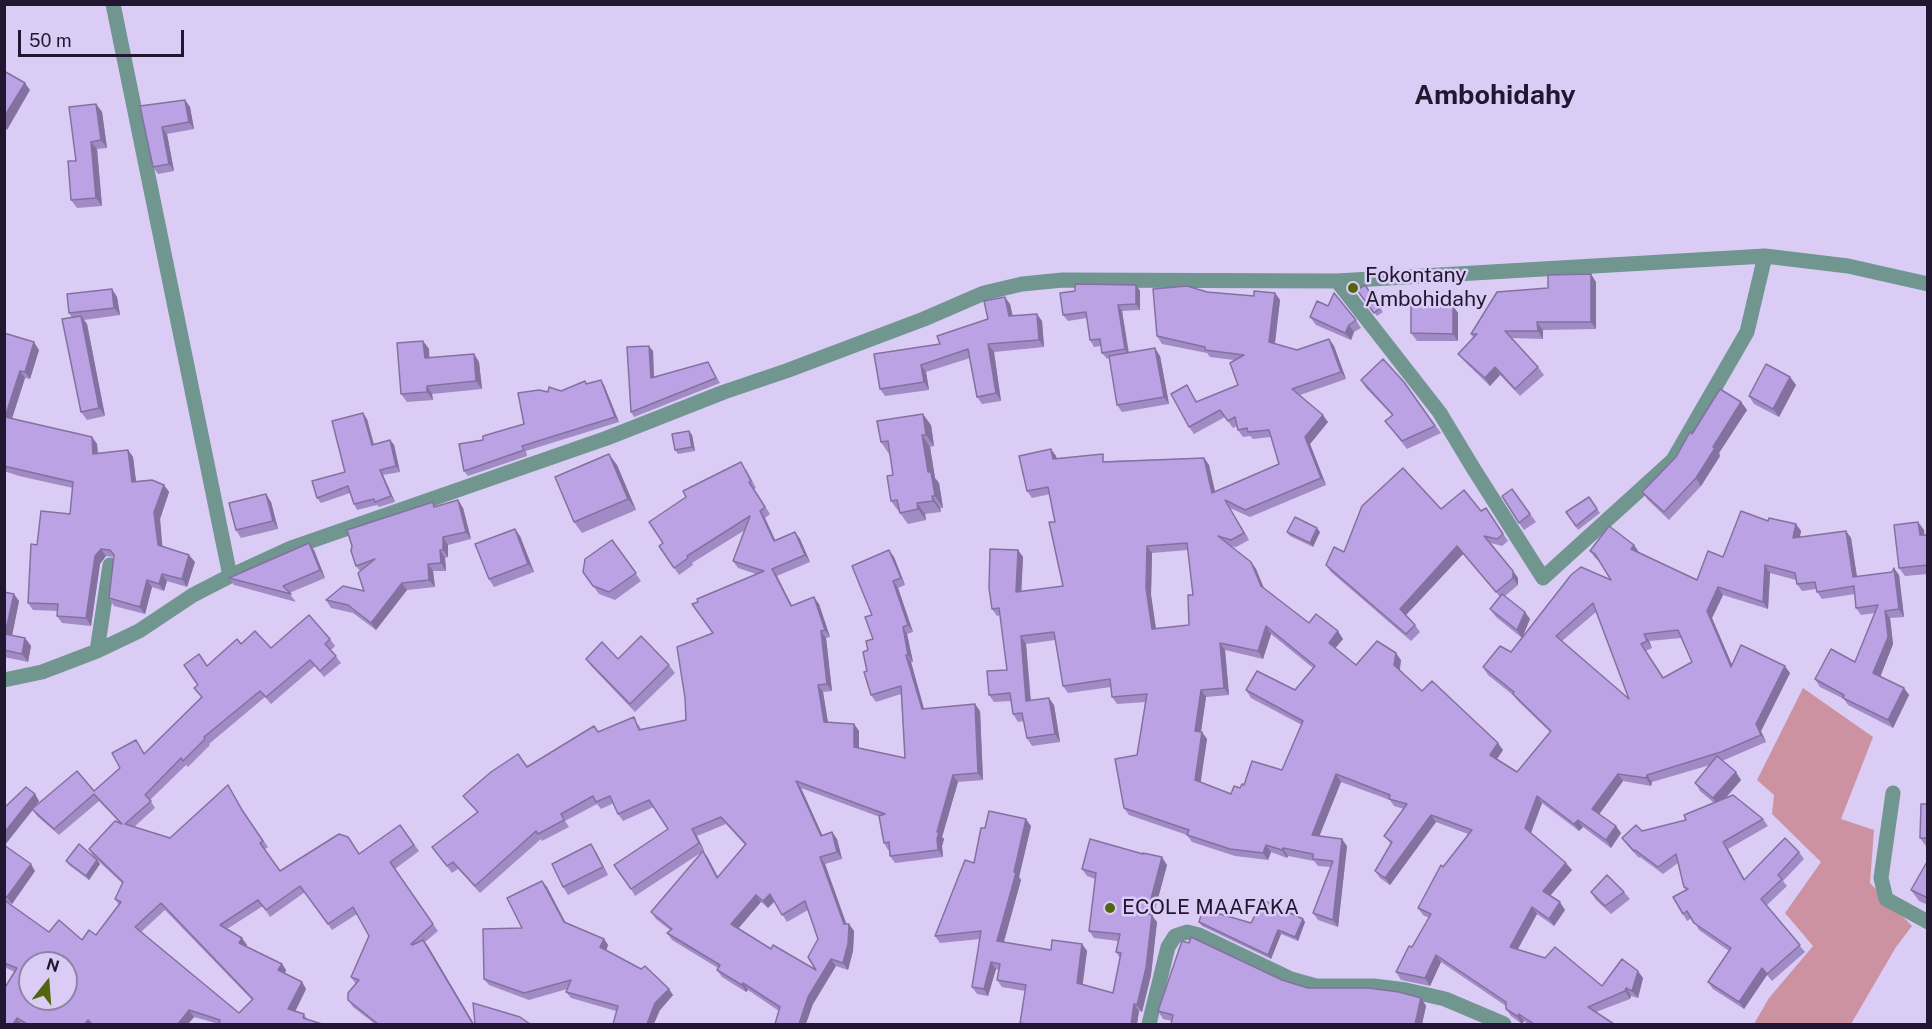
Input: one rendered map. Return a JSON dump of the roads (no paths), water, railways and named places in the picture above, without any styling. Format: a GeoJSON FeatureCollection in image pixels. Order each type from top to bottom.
{"type":"FeatureCollection","features":[{"type":"Feature","properties":{"kind":"street"},"geometry":{"type":"LineString","coordinates":[[113,4],[230,576]]}},
{"type":"Feature","properties":{"kind":"street"},"geometry":{"type":"LineString","coordinates":[[1337,281],[1440,412],[1474,471],[1544,578],[1673,460],[1747,332],[1765,256]]}},
{"type":"Feature","properties":{"kind":"street"},"geometry":{"type":"LineString","coordinates":[[4,680],[42,672],[97,651],[139,631],[193,595],[291,548],[606,438],[924,319],[984,293],[1022,284],[1063,280],[1337,281],[1765,256],[1848,266],[1928,284]]}},
{"type":"Feature","properties":{"kind":"street"},"geometry":{"type":"LineString","coordinates":[[97,651],[111,566]]}},
{"type":"Feature","properties":{"kind":"street"},"geometry":{"type":"LineString","coordinates":[[1893,794],[1881,879],[1886,899],[1928,922]]}},
{"type":"Feature","properties":{"kind":"street"},"geometry":{"type":"LineString","coordinates":[[1149,1024],[1168,947],[1175,936],[1187,932],[1199,935],[1291,979],[1316,986],[1374,986],[1406,990],[1445,999],[1504,1024]]}},
{"type":"Feature","properties":{"kind":"place","name":"Fokontany Ambohidahy"},"geometry":{"type":"Point","coordinates":[1353,288]}},
{"type":"Feature","properties":{"kind":"place","name":"ECOLE MAAFAKA"},"geometry":{"type":"Point","coordinates":[1110,908]}},
{"type":"Feature","properties":{"kind":"district","name":"Ambohidahy"},"geometry":{"type":"Point","coordinates":[1495,96]}}]}
